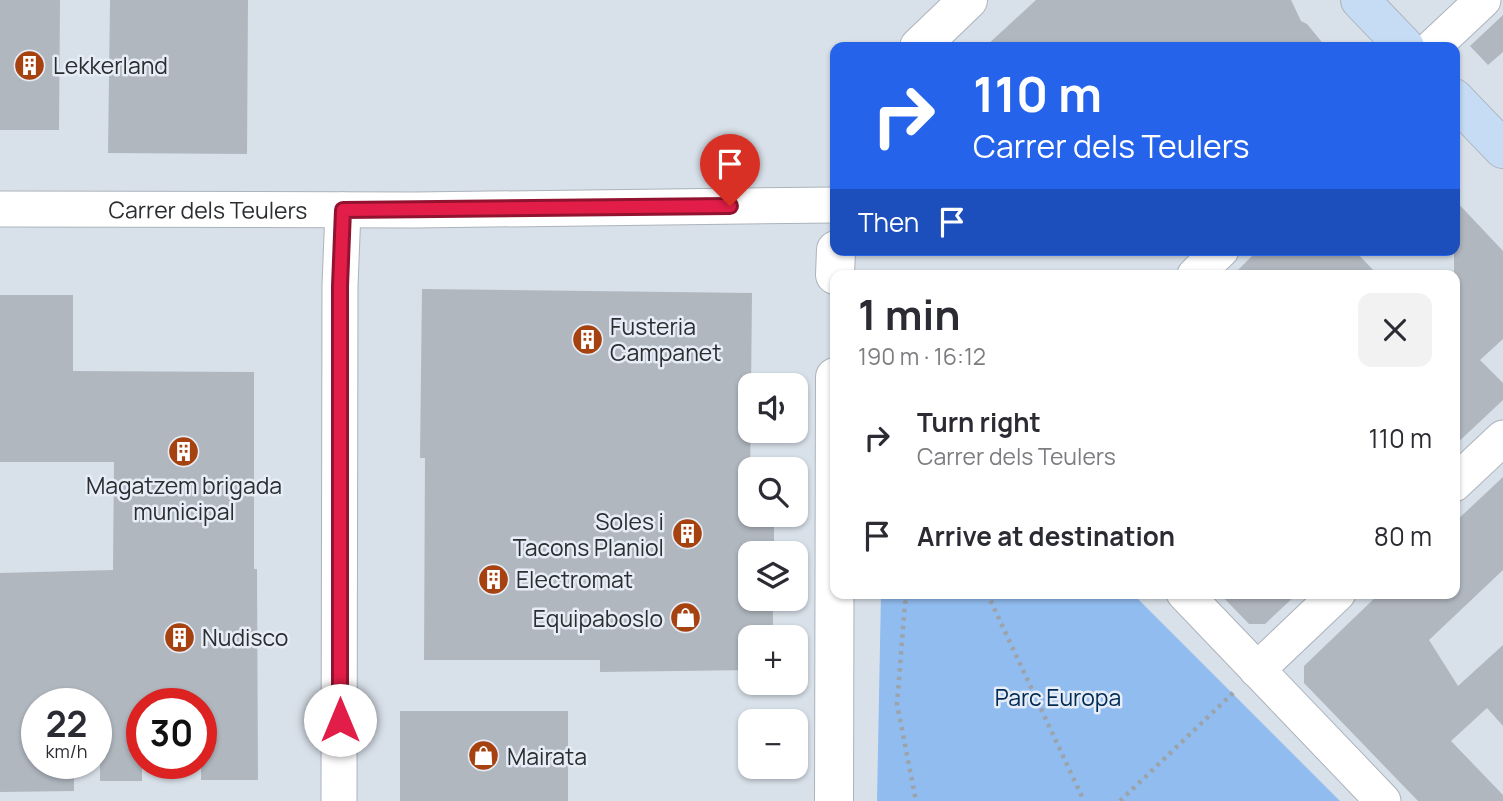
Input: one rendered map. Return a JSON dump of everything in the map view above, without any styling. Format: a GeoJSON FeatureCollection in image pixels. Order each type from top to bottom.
{"type":"FeatureCollection","features":[{"type":"Feature","properties":{"kind":"main road"},"geometry":{"type":"LineString","coordinates":[[1360,0],[1400,42]]}},
{"type":"Feature","properties":{"kind":"main road"},"geometry":{"type":"LineString","coordinates":[[1460,104],[1503,149]]}},
{"type":"Feature","properties":{"kind":"street"},"geometry":{"type":"LineString","coordinates":[[924,42],[968,0]]}},
{"type":"Feature","properties":{"kind":"street"},"geometry":{"type":"LineString","coordinates":[[1438,42],[1483,0]]}},
{"type":"Feature","properties":{"kind":"street","name":"Carrer dels Teulers"},"geometry":{"type":"LineString","coordinates":[[0,209],[415,210],[830,205]]}},
{"type":"Feature","properties":{"kind":"street"},"geometry":{"type":"LineString","coordinates":[[340,801],[340,286],[343,210]]}},
{"type":"Feature","properties":{"kind":"street"},"geometry":{"type":"LineString","coordinates":[[1200,270],[1215,256]]}},
{"type":"Feature","properties":{"kind":"street"},"geometry":{"type":"LineString","coordinates":[[1460,478],[1503,438]]}},
{"type":"Feature","properties":{"kind":"street"},"geometry":{"type":"LineString","coordinates":[[834,599],[834,801]]}},
{"type":"Feature","properties":{"kind":"street"},"geometry":{"type":"LineString","coordinates":[[1190,599],[1383,801]]}},
{"type":"Feature","properties":{"kind":"street"},"geometry":{"type":"LineString","coordinates":[[1257,670],[1332,599]]}},
{"type":"Feature","properties":{"kind":"path"},"geometry":{"type":"LineString","coordinates":[[907,599],[897,705],[916,801]]}},
{"type":"Feature","properties":{"kind":"path"},"geometry":{"type":"LineString","coordinates":[[990,599],[1084,801]]}},
{"type":"Feature","properties":{"kind":"path"},"geometry":{"type":"LineString","coordinates":[[1120,801],[1257,670]]}},
{"type":"Feature","properties":{"kind":"green space","name":"Parc Europa"},"geometry":{"type":"Polygon","coordinates":[[[881,599],[1138,599],[1340,801],[877,801],[881,599]]]}},
{"type":"Feature","properties":{"kind":"building","name":"Lekkerland"},"geometry":{"type":"Polygon","coordinates":[[[0,0],[60,0],[59,130],[0,130],[0,0]]]}},
{"type":"Feature","properties":{"kind":"building"},"geometry":{"type":"Polygon","coordinates":[[[110,0],[248,0],[247,154],[108,153],[110,0]]]}},
{"type":"Feature","properties":{"kind":"building"},"geometry":{"type":"Polygon","coordinates":[[[1036,0],[1291,0],[1301,21],[1307,24],[1322,42],[990,42],[1036,0]]]}},
{"type":"Feature","properties":{"kind":"building"},"geometry":{"type":"Polygon","coordinates":[[[1503,15],[1503,52],[1488,65],[1470,46],[1503,15]]]}},
{"type":"Feature","properties":{"kind":"building"},"geometry":{"type":"Polygon","coordinates":[[[1460,205],[1503,251],[1503,339],[1480,360],[1503,383],[1503,400],[1460,440],[1460,270],[1454,270],[1454,256],[1460,256],[1460,205]]]}},
{"type":"Feature","properties":{"kind":"building"},"geometry":{"type":"Polygon","coordinates":[[[1252,256],[1360,256],[1373,270],[1238,270],[1252,256]]]}},
{"type":"Feature","properties":{"kind":"building"},"geometry":{"type":"Polygon","coordinates":[[[422,289],[752,293],[751,373],[738,373],[738,443],[750,443],[750,457],[738,457],[738,527],[774,527],[774,541],[738,541],[738,611],[773,611],[773,625],[738,625],[738,670],[600,672],[600,660],[424,660],[425,458],[420,458],[422,289]]]}},
{"type":"Feature","properties":{"kind":"building"},"geometry":{"type":"Polygon","coordinates":[[[0,295],[73,295],[73,371],[254,372],[258,780],[201,780],[217,779],[217,688],[126,688],[126,779],[142,781],[100,781],[112,779],[112,688],[21,688],[21,779],[74,779],[74,791],[0,792],[0,573],[113,570],[114,462],[0,462],[0,295]]]}},
{"type":"Feature","properties":{"kind":"building"},"geometry":{"type":"Polygon","coordinates":[[[1503,477],[1503,570],[1429,640],[1458,686],[1503,645],[1503,726],[1487,708],[1451,741],[1503,795],[1503,801],[1418,801],[1304,683],[1304,666],[1374,599],[1460,599],[1460,517],[1503,477]]]}},
{"type":"Feature","properties":{"kind":"building"},"geometry":{"type":"Polygon","coordinates":[[[1225,599],[1292,599],[1265,624],[1249,624],[1225,599]]]}},
{"type":"Feature","properties":{"kind":"building","name":"Mairata"},"geometry":{"type":"Polygon","coordinates":[[[400,711],[568,711],[568,801],[400,801],[400,711]]]}},
{"type":"Feature","properties":{"kind":"place","name":"Lekkerland"},"geometry":{"type":"Point","coordinates":[30,65]}},
{"type":"Feature","properties":{"kind":"place","name":"Fusteria Campanet"},"geometry":{"type":"Point","coordinates":[587,339]}},
{"type":"Feature","properties":{"kind":"place","name":"Magatzem brigada municipal"},"geometry":{"type":"Point","coordinates":[184,451]}},
{"type":"Feature","properties":{"kind":"place","name":"Soles i Tacons Planiol"},"geometry":{"type":"Point","coordinates":[687,534]}},
{"type":"Feature","properties":{"kind":"place","name":"Electromat"},"geometry":{"type":"Point","coordinates":[493,579]}},
{"type":"Feature","properties":{"kind":"place","name":"Equipaboslo"},"geometry":{"type":"Point","coordinates":[686,618]}},
{"type":"Feature","properties":{"kind":"place","name":"Nudisco"},"geometry":{"type":"Point","coordinates":[179,637]}},
{"type":"Feature","properties":{"kind":"place","name":"Mairata"},"geometry":{"type":"Point","coordinates":[484,756]}},
{"type":"Feature","properties":{"kind":"route"},"geometry":{"type":"LineString","coordinates":[[340,720],[340,286],[343,210],[730,206]]}}]}
